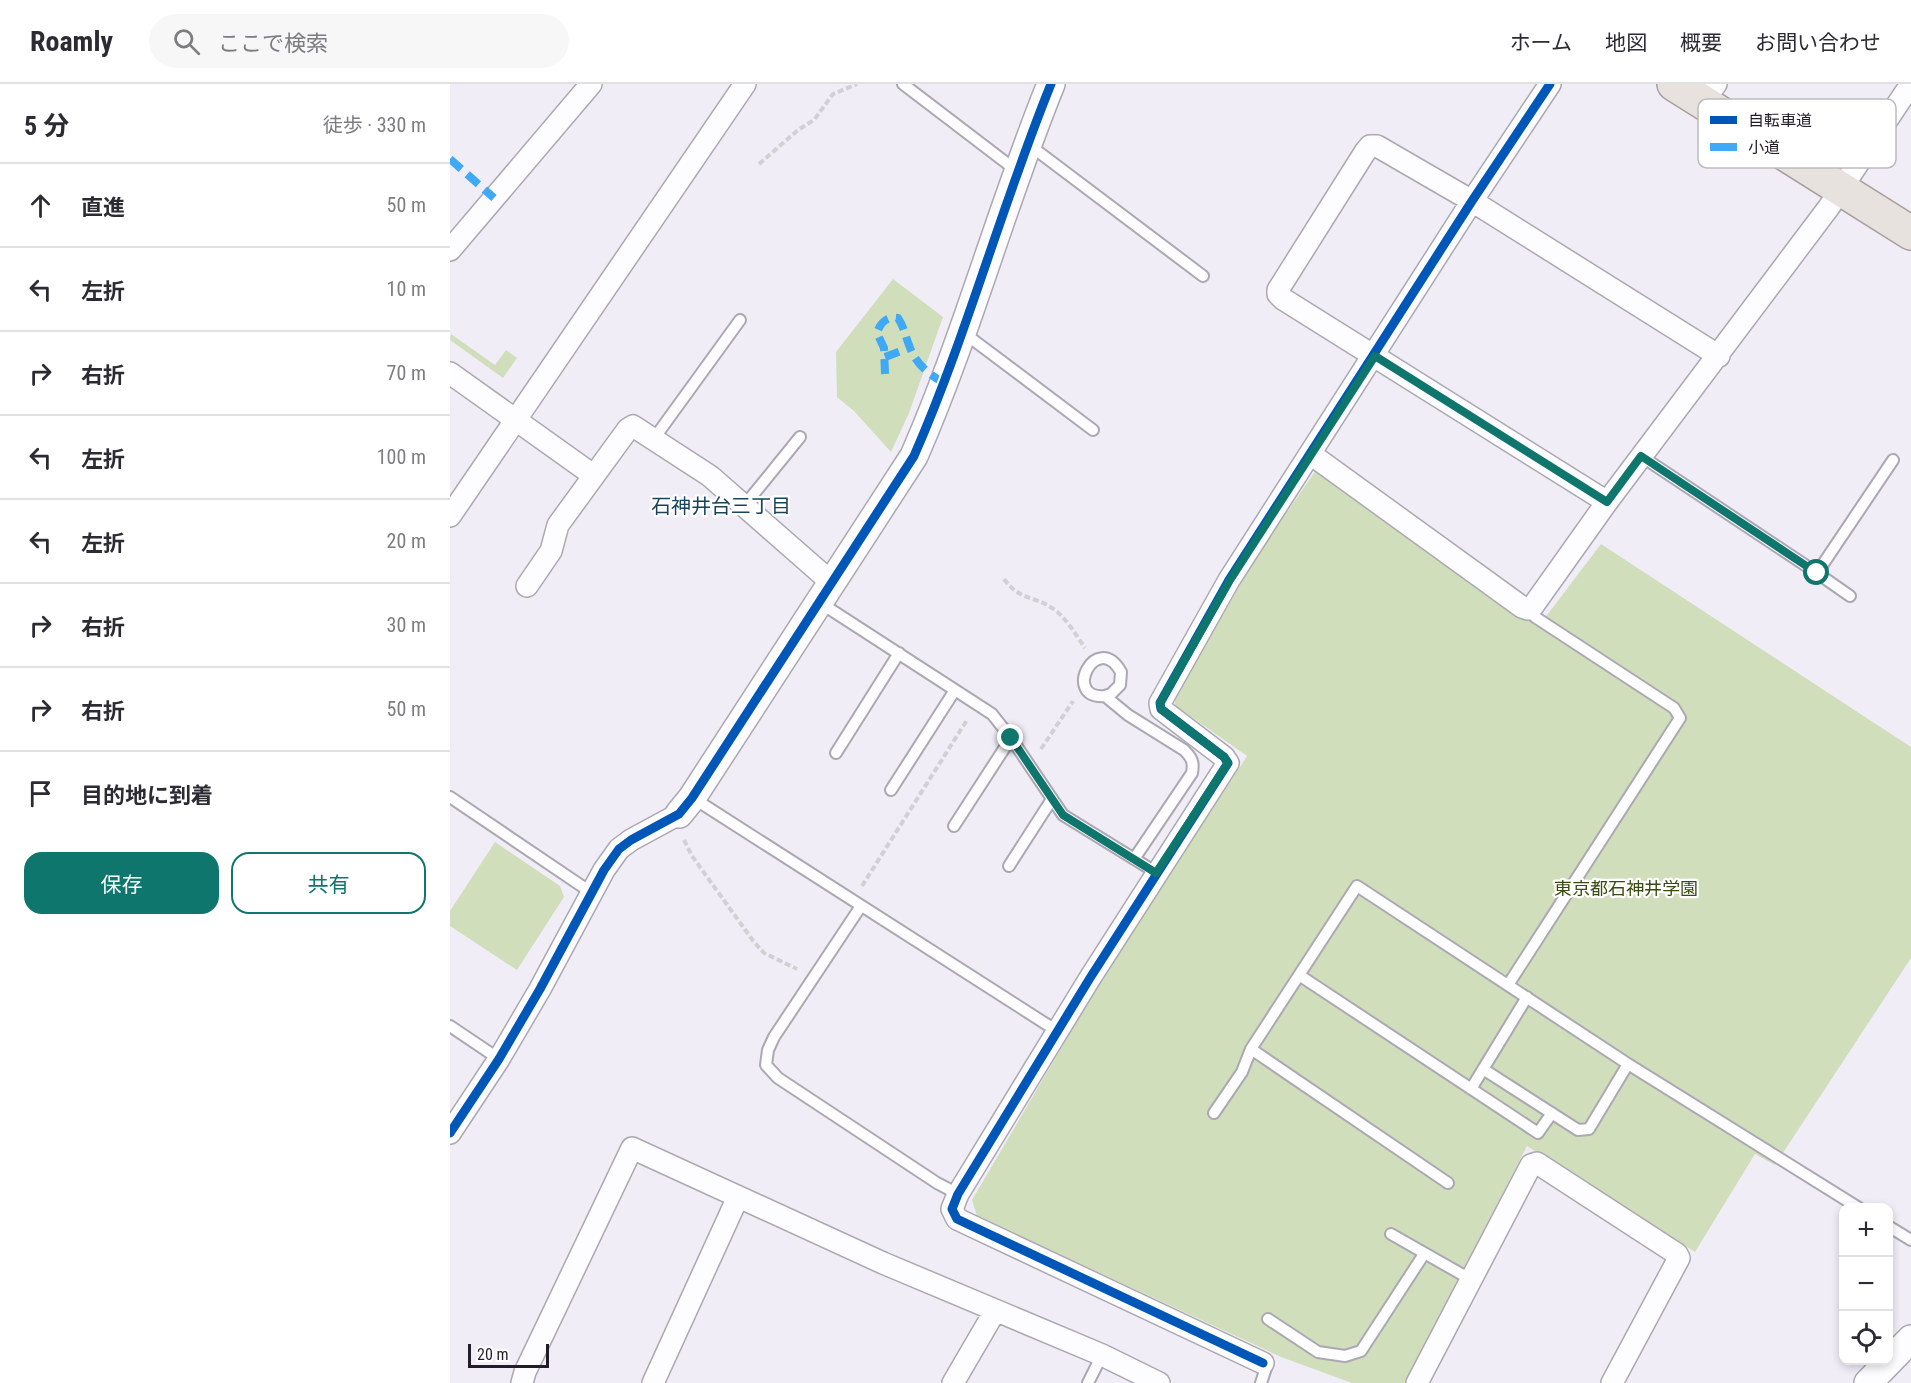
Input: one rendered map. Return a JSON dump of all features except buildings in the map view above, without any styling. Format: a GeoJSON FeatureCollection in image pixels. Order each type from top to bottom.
{"type":"FeatureCollection","features":[{"type":"Feature","properties":{"kind":"main road"},"geometry":{"type":"LineString","coordinates":[[1674,84],[1709,93]]}},
{"type":"Feature","properties":{"kind":"main road"},"geometry":{"type":"LineString","coordinates":[[1811,168],[1841,190],[1911,233]]}},
{"type":"Feature","properties":{"kind":"street"},"geometry":{"type":"LineString","coordinates":[[450,250],[591,84]]}},
{"type":"Feature","properties":{"kind":"street"},"geometry":{"type":"LineString","coordinates":[[450,516],[514,419],[745,84]]}},
{"type":"Feature","properties":{"kind":"street"},"geometry":{"type":"LineString","coordinates":[[450,1133],[499,1059],[540,989],[604,870],[619,849],[631,840],[684,815],[914,456],[940,396],[1017,171],[1050,84]]}},
{"type":"Feature","properties":{"kind":"street"},"geometry":{"type":"LineString","coordinates":[[1262,1373],[957,1220],[952,1209],[958,1194],[1057,1031],[1228,763],[1224,757],[1161,709],[1160,703],[1230,580],[1312,455],[1472,201],[1550,84]]}},
{"type":"Feature","properties":{"kind":"street"},"geometry":{"type":"LineString","coordinates":[[1896,107],[1911,84]]}},
{"type":"Feature","properties":{"kind":"street"},"geometry":{"type":"LineString","coordinates":[[1607,502],[1278,294],[1278,290],[1365,152],[1370,146],[1377,146],[1472,201],[1719,356]]}},
{"type":"Feature","properties":{"kind":"street"},"geometry":{"type":"LineString","coordinates":[[1312,455],[1522,607],[1528,609],[1533,606],[1641,456],[1719,356],[1856,168]]}},
{"type":"Feature","properties":{"kind":"street"},"geometry":{"type":"LineString","coordinates":[[450,373],[593,475]]}},
{"type":"Feature","properties":{"kind":"street"},"geometry":{"type":"LineString","coordinates":[[527,586],[551,551],[558,525],[593,475],[628,429],[633,426],[710,476],[744,506],[825,592]]}},
{"type":"Feature","properties":{"kind":"street"},"geometry":{"type":"LineString","coordinates":[[522,1383],[525,1372],[632,1149],[995,1311],[1102,1355],[1159,1383]]}},
{"type":"Feature","properties":{"kind":"street"},"geometry":{"type":"LineString","coordinates":[[1417,1383],[1531,1165],[1537,1163],[1677,1254],[1679,1258],[1612,1383]]}},
{"type":"Feature","properties":{"kind":"street"},"geometry":{"type":"LineString","coordinates":[[653,1383],[738,1197]]}},
{"type":"Feature","properties":{"kind":"street"},"geometry":{"type":"LineString","coordinates":[[953,1383],[995,1311]]}},
{"type":"Feature","properties":{"kind":"street"},"geometry":{"type":"LineString","coordinates":[[1868,1383],[1911,1339]]}},
{"type":"Feature","properties":{"kind":"lane"},"geometry":{"type":"LineString","coordinates":[[903,84],[1017,171]]}},
{"type":"Feature","properties":{"kind":"lane"},"geometry":{"type":"LineString","coordinates":[[1027,143],[1203,276]]}},
{"type":"Feature","properties":{"kind":"lane"},"geometry":{"type":"LineString","coordinates":[[653,440],[740,320]]}},
{"type":"Feature","properties":{"kind":"lane"},"geometry":{"type":"LineString","coordinates":[[962,331],[1093,430]]}},
{"type":"Feature","properties":{"kind":"lane"},"geometry":{"type":"LineString","coordinates":[[744,506],[800,437]]}},
{"type":"Feature","properties":{"kind":"lane"},"geometry":{"type":"LineString","coordinates":[[1641,456],[1850,596]]}},
{"type":"Feature","properties":{"kind":"lane"},"geometry":{"type":"LineString","coordinates":[[1817,573],[1893,460]]}},
{"type":"Feature","properties":{"kind":"lane"},"geometry":{"type":"LineString","coordinates":[[825,592],[899,654],[992,714],[1063,815],[1156,873]]}},
{"type":"Feature","properties":{"kind":"lane"},"geometry":{"type":"LineString","coordinates":[[1508,985],[1680,718],[1674,708],[1535,617],[1528,609]]}},
{"type":"Feature","properties":{"kind":"lane"},"geometry":{"type":"LineString","coordinates":[[836,753],[899,654]]}},
{"type":"Feature","properties":{"kind":"lane"},"geometry":{"type":"LineString","coordinates":[[1107,659],[1113,662],[1121,672],[1120,685],[1111,694],[1094,695],[1085,687],[1083,674],[1094,660],[1107,659]]}},
{"type":"Feature","properties":{"kind":"lane"},"geometry":{"type":"LineString","coordinates":[[891,790],[955,690]]}},
{"type":"Feature","properties":{"kind":"lane"},"geometry":{"type":"LineString","coordinates":[[1105,696],[1128,715],[1184,750],[1194,765],[1192,773],[1134,859]]}},
{"type":"Feature","properties":{"kind":"lane"},"geometry":{"type":"LineString","coordinates":[[954,826],[1011,738]]}},
{"type":"Feature","properties":{"kind":"lane"},"geometry":{"type":"LineString","coordinates":[[450,796],[592,893]]}},
{"type":"Feature","properties":{"kind":"lane"},"geometry":{"type":"LineString","coordinates":[[1009,866],[1052,799]]}},
{"type":"Feature","properties":{"kind":"lane"},"geometry":{"type":"LineString","coordinates":[[684,815],[857,903],[1057,1031]]}},
{"type":"Feature","properties":{"kind":"lane"},"geometry":{"type":"LineString","coordinates":[[1215,1113],[1242,1072],[1251,1049],[1357,886],[1628,1064],[1851,1203]]}},
{"type":"Feature","properties":{"kind":"lane"},"geometry":{"type":"LineString","coordinates":[[857,903],[814,976],[774,1037],[768,1050],[766,1065],[778,1078],[937,1183],[958,1194]]}},
{"type":"Feature","properties":{"kind":"lane"},"geometry":{"type":"LineString","coordinates":[[1299,975],[1538,1133],[1552,1113]]}},
{"type":"Feature","properties":{"kind":"lane"},"geometry":{"type":"LineString","coordinates":[[1471,1089],[1527,997]]}},
{"type":"Feature","properties":{"kind":"lane"},"geometry":{"type":"LineString","coordinates":[[450,1026],[499,1059]]}},
{"type":"Feature","properties":{"kind":"lane"},"geometry":{"type":"LineString","coordinates":[[1251,1049],[1448,1183]]}},
{"type":"Feature","properties":{"kind":"lane"},"geometry":{"type":"LineString","coordinates":[[1483,1069],[1578,1130],[1589,1129],[1628,1064]]}},
{"type":"Feature","properties":{"kind":"lane"},"geometry":{"type":"LineString","coordinates":[[1893,1229],[1911,1240]]}},
{"type":"Feature","properties":{"kind":"lane"},"geometry":{"type":"LineString","coordinates":[[1391,1234],[1470,1279]]}},
{"type":"Feature","properties":{"kind":"lane"},"geometry":{"type":"LineString","coordinates":[[1268,1319],[1318,1352],[1345,1356],[1361,1351],[1424,1254]]}},
{"type":"Feature","properties":{"kind":"lane"},"geometry":{"type":"LineString","coordinates":[[1088,1383],[1102,1355]]}},
{"type":"Feature","properties":{"kind":"path"},"geometry":{"type":"LineString","coordinates":[[759,164],[798,130],[814,120],[833,94],[857,84]]}},
{"type":"Feature","properties":{"kind":"path"},"geometry":{"type":"LineString","coordinates":[[1004,579],[1011,589],[1021,596],[1053,608],[1094,660]]}},
{"type":"Feature","properties":{"kind":"path"},"geometry":{"type":"LineString","coordinates":[[1030,765],[1085,687]]}},
{"type":"Feature","properties":{"kind":"path"},"geometry":{"type":"LineString","coordinates":[[857,903],[977,705]]}},
{"type":"Feature","properties":{"kind":"path"},"geometry":{"type":"LineString","coordinates":[[684,815],[698,864],[764,953],[814,976]]}},
{"type":"Feature","properties":{"kind":"green space"},"geometry":{"type":"Polygon","coordinates":[[[893,279],[943,317],[909,413],[891,452],[854,411],[837,397],[836,352],[893,279]]]}},
{"type":"Feature","properties":{"kind":"green space"},"geometry":{"type":"Polygon","coordinates":[[[451,334],[495,365],[506,350],[517,358],[503,378],[450,340],[451,334]]]}},
{"type":"Feature","properties":{"kind":"green space","name":"東京都石神井学園"},"geometry":{"type":"Polygon","coordinates":[[[1316,470],[1538,627],[1601,544],[1911,747],[1911,958],[1775,1165],[1755,1154],[1695,1252],[1527,1146],[1405,1383],[1352,1383],[1281,1357],[977,1216],[972,1200],[1103,977],[1247,756],[1176,706],[1174,700],[1258,554],[1316,470]]]}},
{"type":"Feature","properties":{"kind":"green space"},"geometry":{"type":"Polygon","coordinates":[[[495,842],[560,886],[564,897],[517,970],[450,926],[450,911],[495,842]]]}},
{"type":"Feature","properties":{"kind":"marked path"},"geometry":{"type":"LineString","coordinates":[[450,159],[494,198]]}},
{"type":"Feature","properties":{"kind":"marked path"},"geometry":{"type":"LineString","coordinates":[[885,374],[884,348],[877,333],[884,321],[898,318],[918,363],[944,383]]}},
{"type":"Feature","properties":{"kind":"marked path"},"geometry":{"type":"LineString","coordinates":[[885,357],[909,348]]}},
{"type":"Feature","properties":{"kind":"cycle path"},"geometry":{"type":"LineString","coordinates":[[450,1133],[499,1059],[540,989],[604,870],[619,849],[679,814],[692,798],[914,456],[951,364],[1051,84]]}},
{"type":"Feature","properties":{"kind":"cycle path"},"geometry":{"type":"LineString","coordinates":[[1263,1363],[957,1219],[952,1209],[958,1194],[1090,978],[1228,763],[1224,757],[1161,709],[1160,703],[1229,580],[1472,201],[1550,84]]}},
{"type":"Feature","properties":{"kind":"district","name":"石神井台三丁目"},"geometry":{"type":"Point","coordinates":[721,506]}},
{"type":"Feature","properties":{"kind":"route"},"geometry":{"type":"LineString","coordinates":[[1011,738],[1063,815],[1156,873],[1228,763],[1224,757],[1161,709],[1160,703],[1230,580],[1375,356],[1607,502],[1641,456],[1817,573]]}}]}
